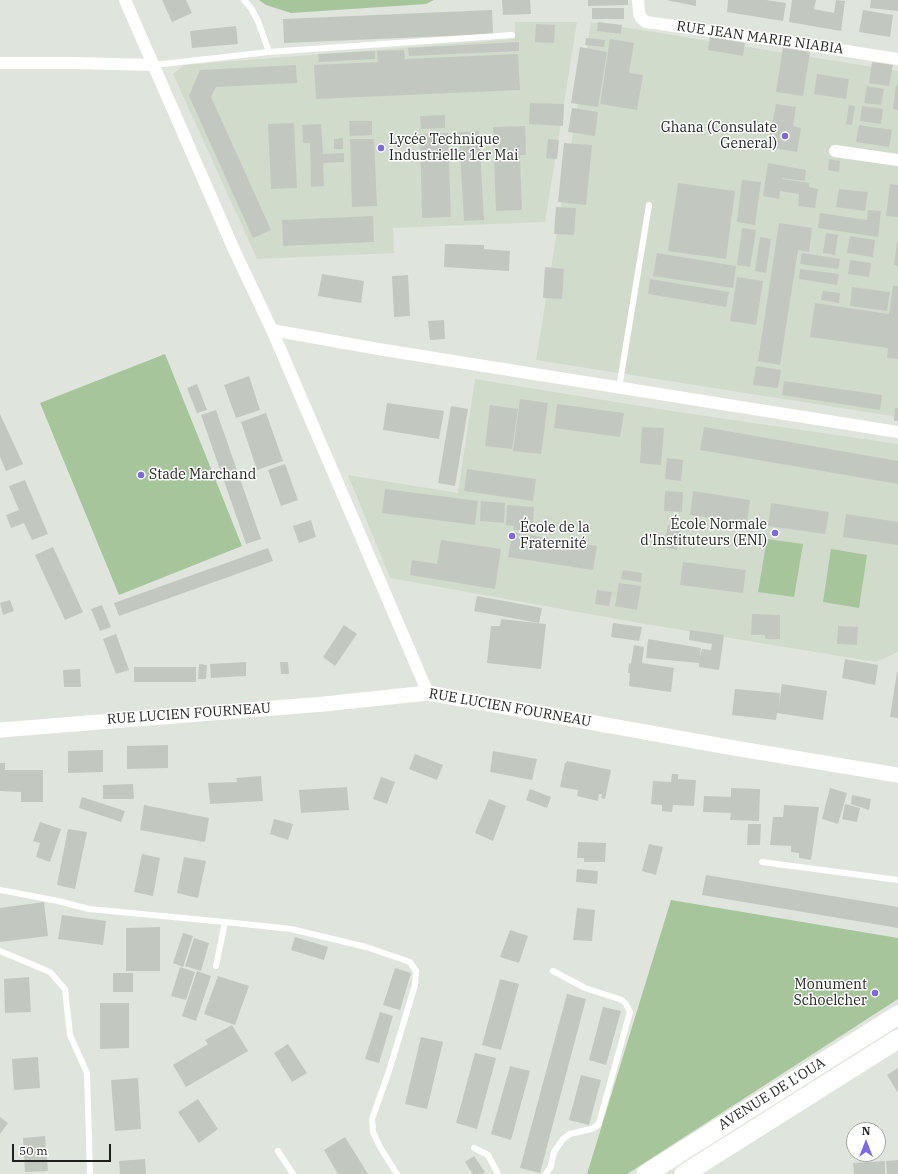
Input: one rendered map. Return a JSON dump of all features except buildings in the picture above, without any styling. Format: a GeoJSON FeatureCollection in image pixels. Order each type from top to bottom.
{"type":"FeatureCollection","features":[{"type":"Feature","properties":{"kind":"main road","name":"AVENUE DE L'OUA"},"geometry":{"type":"LineString","coordinates":[[646,1174],[898,1015]]}},
{"type":"Feature","properties":{"kind":"main road","name":"AVENUE DE L'OUA"},"geometry":{"type":"LineString","coordinates":[[684,1174],[898,1040]]}},
{"type":"Feature","properties":{"kind":"street"},"geometry":{"type":"LineString","coordinates":[[125,0],[235,252],[272,330],[428,692]]}},
{"type":"Feature","properties":{"kind":"street","name":"RUE JEAN MARIE NIABIA"},"geometry":{"type":"LineString","coordinates":[[638,0],[641,18],[646,22],[898,59]]}},
{"type":"Feature","properties":{"kind":"street"},"geometry":{"type":"LineString","coordinates":[[0,63],[154,65]]}},
{"type":"Feature","properties":{"kind":"street"},"geometry":{"type":"LineString","coordinates":[[835,151],[898,160]]}},
{"type":"Feature","properties":{"kind":"street"},"geometry":{"type":"LineString","coordinates":[[272,330],[619,388],[898,432]]}},
{"type":"Feature","properties":{"kind":"street","name":"RUE LUCIEN FOURNEAU"},"geometry":{"type":"LineString","coordinates":[[0,730],[324,704],[428,692],[734,748],[898,775]]}},
{"type":"Feature","properties":{"kind":"lane"},"geometry":{"type":"LineString","coordinates":[[244,0],[251,8],[258,21],[269,52]]}},
{"type":"Feature","properties":{"kind":"lane"},"geometry":{"type":"LineString","coordinates":[[154,65],[269,52],[512,35]]}},
{"type":"Feature","properties":{"kind":"lane"},"geometry":{"type":"LineString","coordinates":[[619,388],[649,205]]}},
{"type":"Feature","properties":{"kind":"lane"},"geometry":{"type":"LineString","coordinates":[[762,862],[898,880]]}},
{"type":"Feature","properties":{"kind":"lane"},"geometry":{"type":"LineString","coordinates":[[0,890],[58,901],[89,909],[291,929],[366,947],[410,962],[416,971],[415,985],[389,1071],[372,1119],[373,1132],[380,1147],[397,1174]]}},
{"type":"Feature","properties":{"kind":"lane"},"geometry":{"type":"LineString","coordinates":[[216,966],[225,922]]}},
{"type":"Feature","properties":{"kind":"lane"},"geometry":{"type":"LineString","coordinates":[[0,951],[50,972],[65,989],[70,1035],[88,1073],[90,1174]]}},
{"type":"Feature","properties":{"kind":"lane"},"geometry":{"type":"LineString","coordinates":[[546,1174],[551,1166],[554,1152],[563,1139],[570,1134],[597,1126],[599,1123],[630,1012],[622,1000],[585,988],[553,971]]}},
{"type":"Feature","properties":{"kind":"lane"},"geometry":{"type":"LineString","coordinates":[[474,1148],[488,1155],[498,1174]]}},
{"type":"Feature","properties":{"kind":"lane"},"geometry":{"type":"LineString","coordinates":[[278,1151],[293,1174]]}},
{"type":"Feature","properties":{"kind":"shaded area","name":"Lycée Technique Industrielle 1er Mai"},"geometry":{"type":"Polygon","coordinates":[[[515,22],[577,22],[545,222],[393,228],[394,253],[257,259],[173,74],[184,65],[515,39],[515,22]]]}},
{"type":"Feature","properties":{"kind":"shaded area"},"geometry":{"type":"Polygon","coordinates":[[[591,22],[898,71],[898,417],[536,360],[591,22]]]}},
{"type":"Feature","properties":{"kind":"shaded area"},"geometry":{"type":"Polygon","coordinates":[[[475,379],[671,411],[898,444],[898,652],[876,662],[639,623],[390,578],[348,475],[458,493],[475,379]]]}},
{"type":"Feature","properties":{"kind":"green space"},"geometry":{"type":"Polygon","coordinates":[[[259,0],[434,0],[426,4],[291,13],[266,5],[259,0]]]}},
{"type":"Feature","properties":{"kind":"green space","name":"Stade Marchand"},"geometry":{"type":"Polygon","coordinates":[[[165,354],[242,546],[119,595],[40,403],[165,354]]]}},
{"type":"Feature","properties":{"kind":"green space"},"geometry":{"type":"Polygon","coordinates":[[[767,539],[803,544],[794,597],[758,592],[767,539]]]}},
{"type":"Feature","properties":{"kind":"green space"},"geometry":{"type":"Polygon","coordinates":[[[831,549],[867,555],[859,608],[823,602],[831,549]]]}},
{"type":"Feature","properties":{"kind":"green space"},"geometry":{"type":"Polygon","coordinates":[[[671,900],[898,938],[898,999],[627,1174],[587,1174],[671,900]]]}},
{"type":"Feature","properties":{"kind":"place","name":"Ghana (Consulate General)"},"geometry":{"type":"Point","coordinates":[785,136]}},
{"type":"Feature","properties":{"kind":"place","name":"Lycée Technique Industrielle 1er Mai"},"geometry":{"type":"Point","coordinates":[381,148]}},
{"type":"Feature","properties":{"kind":"place","name":"Stade Marchand"},"geometry":{"type":"Point","coordinates":[141,475]}},
{"type":"Feature","properties":{"kind":"place","name":"École Normale d'Instituteurs (ENI)"},"geometry":{"type":"Point","coordinates":[775,533]}},
{"type":"Feature","properties":{"kind":"place","name":"École de la Fraternité"},"geometry":{"type":"Point","coordinates":[512,536]}},
{"type":"Feature","properties":{"kind":"place","name":"Monument Schoelcher"},"geometry":{"type":"Point","coordinates":[875,993]}}]}
